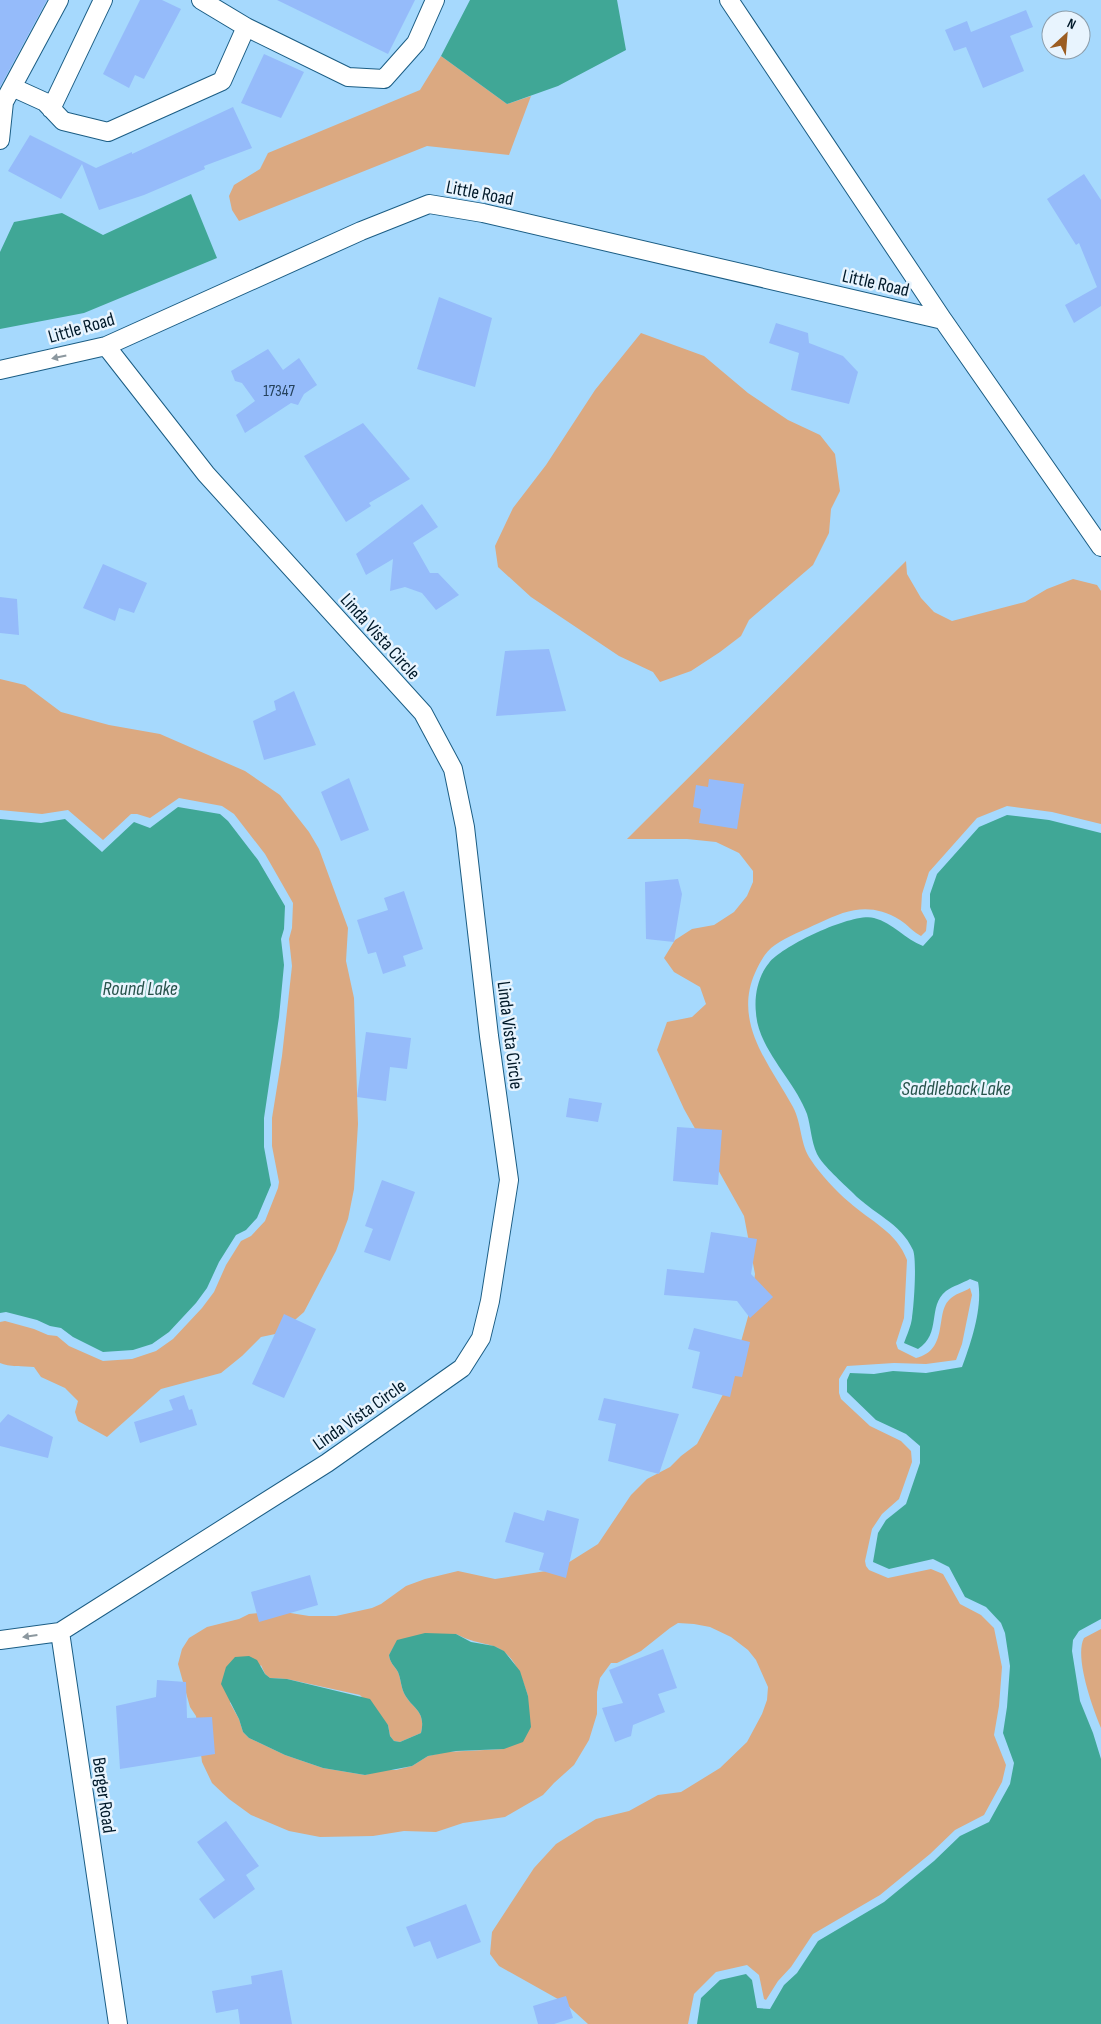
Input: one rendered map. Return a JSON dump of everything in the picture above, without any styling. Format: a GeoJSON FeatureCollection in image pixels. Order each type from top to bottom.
{"type":"FeatureCollection","features":[{"type":"Feature","properties":{"kind":"street"},"geometry":{"type":"LineString","coordinates":[[0,140],[4,102],[60,0]]}},
{"type":"Feature","properties":{"kind":"street"},"geometry":{"type":"LineString","coordinates":[[51,109],[103,0]]}},
{"type":"Feature","properties":{"kind":"street"},"geometry":{"type":"LineString","coordinates":[[201,0],[246,27],[348,77],[384,78],[416,43],[435,0]]}},
{"type":"Feature","properties":{"kind":"street","name":"Little Road"},"geometry":{"type":"LineString","coordinates":[[729,0],[943,320],[1101,546]]}},
{"type":"Feature","properties":{"kind":"street"},"geometry":{"type":"LineString","coordinates":[[12,87],[45,102],[63,121],[108,132],[222,81],[246,27]]}},
{"type":"Feature","properties":{"kind":"street","name":"Little Road"},"geometry":{"type":"LineString","coordinates":[[0,370],[106,346],[361,231],[428,204],[483,213],[943,320]]}},
{"type":"Feature","properties":{"kind":"street","name":"Linda Vista Circle"},"geometry":{"type":"LineString","coordinates":[[60,1632],[327,1463],[462,1368],[481,1338],[490,1302],[509,1180],[490,1048],[465,826],[453,769],[423,713],[206,474],[106,346]]}},
{"type":"Feature","properties":{"kind":"street"},"geometry":{"type":"LineString","coordinates":[[0,1640],[60,1632]]}},
{"type":"Feature","properties":{"kind":"street","name":"Berger Road"},"geometry":{"type":"LineString","coordinates":[[60,1632],[118,2024]]}},
{"type":"Feature","properties":{"kind":"shaded area"},"geometry":{"type":"Polygon","coordinates":[[[441,56],[507,104],[531,96],[509,155],[427,146],[239,221],[232,210],[229,196],[234,185],[260,169],[268,153],[420,90],[441,56]]]}},
{"type":"Feature","properties":{"kind":"shaded area"},"geometry":{"type":"Polygon","coordinates":[[[641,333],[704,356],[748,393],[788,420],[820,435],[835,454],[840,491],[831,509],[829,533],[813,565],[749,620],[741,636],[691,671],[660,682],[653,672],[619,656],[531,597],[498,567],[495,546],[513,508],[546,465],[595,390],[641,333]]]}},
{"type":"Feature","properties":{"kind":"shaded area"},"geometry":{"type":"Polygon","coordinates":[[[906,561],[907,574],[921,598],[934,612],[952,621],[1025,602],[1047,589],[1073,579],[1097,585],[1101,591],[1101,824],[1052,812],[1007,806],[977,818],[929,872],[922,894],[921,910],[927,921],[926,931],[921,936],[900,920],[879,911],[869,909],[840,914],[791,936],[771,948],[759,965],[749,991],[748,1009],[757,1043],[793,1107],[807,1154],[819,1171],[839,1193],[890,1234],[907,1260],[904,1318],[896,1343],[898,1349],[916,1358],[926,1354],[933,1348],[937,1340],[945,1306],[949,1300],[970,1288],[972,1295],[962,1344],[956,1360],[926,1364],[894,1363],[847,1366],[839,1379],[839,1393],[841,1399],[870,1426],[901,1441],[911,1451],[912,1462],[899,1499],[882,1514],[872,1529],[865,1561],[866,1566],[869,1570],[888,1578],[931,1569],[943,1574],[960,1604],[981,1615],[994,1628],[1002,1667],[999,1706],[994,1735],[1006,1765],[1002,1782],[984,1815],[955,1830],[930,1854],[880,1895],[813,1934],[766,2000],[764,1999],[759,1975],[747,1965],[716,1972],[694,1994],[688,2024],[588,2024],[565,2003],[499,1966],[490,1954],[492,1932],[534,1868],[556,1844],[596,1819],[629,1811],[658,1795],[681,1792],[720,1768],[747,1742],[762,1714],[767,1700],[768,1687],[756,1660],[748,1650],[731,1637],[710,1627],[678,1623],[641,1651],[617,1663],[611,1663],[600,1678],[597,1692],[597,1714],[589,1740],[574,1765],[543,1795],[505,1817],[463,1823],[436,1832],[404,1831],[373,1836],[320,1837],[289,1831],[251,1815],[229,1799],[212,1783],[202,1762],[196,1716],[190,1707],[178,1664],[182,1649],[189,1638],[207,1627],[239,1619],[249,1614],[278,1611],[309,1616],[336,1616],[372,1608],[381,1604],[406,1586],[458,1571],[495,1579],[546,1571],[563,1566],[598,1544],[631,1495],[647,1479],[670,1467],[697,1444],[730,1381],[751,1306],[755,1274],[744,1216],[684,1109],[657,1050],[667,1022],[692,1017],[706,1004],[700,987],[674,972],[664,958],[675,940],[692,929],[714,925],[734,912],[747,896],[753,882],[753,871],[739,853],[716,842],[687,839],[627,839],[906,561]],[[456,1634],[398,1640],[389,1655],[391,1662],[398,1672],[405,1695],[421,1715],[422,1720],[421,1733],[400,1742],[394,1741],[390,1736],[388,1725],[360,1695],[287,1679],[270,1678],[265,1674],[261,1665],[230,1703],[239,1719],[243,1732],[249,1738],[285,1755],[323,1768],[365,1775],[383,1770],[396,1770],[412,1766],[428,1756],[446,1752],[504,1749],[528,1696],[523,1681],[512,1660],[500,1649],[456,1634]]]}},
{"type":"Feature","properties":{"kind":"shaded area"},"geometry":{"type":"Polygon","coordinates":[[[0,679],[25,685],[61,712],[109,725],[160,734],[245,771],[280,795],[309,832],[319,849],[348,928],[346,961],[354,998],[358,1124],[354,1189],[348,1219],[336,1251],[304,1312],[280,1333],[261,1337],[221,1373],[161,1389],[107,1437],[78,1421],[75,1412],[78,1401],[65,1388],[41,1377],[34,1367],[12,1366],[0,1363],[0,1322],[5,1321],[48,1335],[57,1336],[69,1346],[103,1361],[132,1359],[156,1351],[173,1339],[202,1308],[214,1292],[226,1265],[241,1241],[251,1236],[265,1221],[279,1182],[272,1146],[272,1118],[282,1056],[292,966],[289,939],[292,928],[293,903],[265,854],[234,814],[222,806],[179,798],[150,818],[131,814],[103,840],[68,810],[42,814],[0,810],[0,679]]]}},
{"type":"Feature","properties":{"kind":"shaded area"},"geometry":{"type":"Polygon","coordinates":[[[1101,1629],[1101,1728],[1086,1683],[1081,1657],[1084,1638],[1101,1629]]]}},
{"type":"Feature","properties":{"kind":"water"},"geometry":{"type":"Polygon","coordinates":[[[470,0],[617,0],[626,50],[558,86],[507,104],[441,56],[470,0]]]}},
{"type":"Feature","properties":{"kind":"water"},"geometry":{"type":"Polygon","coordinates":[[[191,194],[217,258],[84,313],[0,329],[0,252],[14,222],[62,213],[103,235],[191,194]]]}},
{"type":"Feature","properties":{"kind":"water","name":"Round Lake"},"geometry":{"type":"Polygon","coordinates":[[[178,807],[220,814],[228,821],[258,860],[285,906],[284,929],[281,939],[284,965],[279,1017],[264,1118],[264,1147],[271,1185],[257,1218],[246,1230],[236,1235],[219,1262],[207,1288],[169,1332],[152,1344],[133,1350],[103,1352],[73,1337],[61,1328],[6,1312],[0,1313],[0,819],[41,823],[65,819],[102,852],[134,822],[150,828],[178,807]]]}},
{"type":"Feature","properties":{"kind":"water","name":"Saddleback Lake"},"geometry":{"type":"Polygon","coordinates":[[[1007,815],[1049,820],[1101,833],[1101,1619],[1079,1631],[1073,1640],[1072,1651],[1080,1701],[1101,1759],[1101,2024],[697,2024],[701,1998],[720,1980],[746,1974],[752,1980],[757,2008],[770,2009],[784,1985],[797,1973],[818,1941],[884,1902],[934,1861],[960,1836],[989,1822],[1010,1784],[1014,1763],[1003,1733],[1010,1666],[1005,1633],[1001,1623],[986,1607],[965,1597],[949,1567],[933,1559],[889,1569],[873,1562],[878,1533],[886,1520],[906,1504],[920,1463],[920,1446],[906,1434],[876,1420],[847,1392],[847,1380],[850,1373],[874,1374],[893,1371],[926,1373],[962,1367],[978,1314],[978,1282],[970,1279],[949,1289],[940,1297],[930,1336],[918,1349],[904,1343],[913,1312],[915,1272],[913,1250],[894,1225],[861,1200],[820,1159],[812,1139],[807,1114],[763,1039],[756,1013],[756,993],[762,974],[769,963],[788,948],[835,925],[851,920],[874,918],[881,920],[923,946],[933,935],[935,919],[930,907],[930,894],[937,874],[979,827],[1007,815]]]}},
{"type":"Feature","properties":{"kind":"water"},"geometry":{"type":"Polygon","coordinates":[[[425,1633],[456,1634],[471,1642],[494,1646],[504,1651],[520,1671],[528,1696],[531,1727],[523,1742],[504,1749],[456,1751],[428,1756],[412,1766],[365,1775],[323,1768],[285,1755],[249,1738],[243,1732],[239,1719],[221,1684],[226,1667],[235,1657],[249,1656],[257,1660],[265,1674],[270,1678],[287,1679],[370,1699],[388,1725],[390,1736],[394,1741],[400,1742],[421,1733],[422,1720],[421,1715],[405,1695],[398,1672],[391,1662],[389,1655],[397,1640],[425,1633]]]}},
{"type":"Feature","properties":{"kind":"building"},"geometry":{"type":"Polygon","coordinates":[[[0,0],[47,0],[0,87],[0,0]]]}},
{"type":"Feature","properties":{"kind":"building"},"geometry":{"type":"Polygon","coordinates":[[[140,0],[162,0],[181,9],[144,79],[135,75],[129,88],[103,74],[140,0]]]}},
{"type":"Feature","properties":{"kind":"building"},"geometry":{"type":"Polygon","coordinates":[[[277,0],[415,0],[388,54],[277,0]]]}},
{"type":"Feature","properties":{"kind":"building"},"geometry":{"type":"Polygon","coordinates":[[[1026,10],[1033,27],[1010,36],[1024,71],[983,88],[966,47],[954,51],[945,30],[967,21],[971,32],[1026,10]]]}},
{"type":"Feature","properties":{"kind":"building"},"geometry":{"type":"Polygon","coordinates":[[[264,54],[304,72],[281,118],[241,103],[264,54]]]}},
{"type":"Feature","properties":{"kind":"building"},"geometry":{"type":"Polygon","coordinates":[[[233,107],[252,148],[204,166],[205,169],[144,195],[99,210],[82,164],[61,199],[8,171],[30,135],[96,168],[132,152],[132,154],[233,107]]]}},
{"type":"Feature","properties":{"kind":"building"},"geometry":{"type":"Polygon","coordinates":[[[1084,174],[1101,200],[1101,306],[1074,323],[1065,305],[1097,287],[1079,243],[1076,245],[1047,199],[1084,174]]]}},
{"type":"Feature","properties":{"kind":"building"},"geometry":{"type":"Polygon","coordinates":[[[439,297],[492,318],[475,387],[417,369],[439,297]]]}},
{"type":"Feature","properties":{"kind":"building"},"geometry":{"type":"Polygon","coordinates":[[[776,323],[808,333],[809,343],[843,356],[858,372],[849,404],[791,390],[799,353],[769,343],[776,323]]]}},
{"type":"Feature","properties":{"kind":"building"},"geometry":{"type":"Polygon","coordinates":[[[268,349],[283,370],[299,358],[317,385],[304,394],[298,405],[291,403],[245,433],[236,415],[255,401],[242,383],[235,381],[231,371],[268,349]]]}},
{"type":"Feature","properties":{"kind":"building"},"geometry":{"type":"Polygon","coordinates":[[[363,423],[410,479],[369,503],[371,506],[346,522],[304,456],[363,423]]]}},
{"type":"Feature","properties":{"kind":"building"},"geometry":{"type":"Polygon","coordinates":[[[422,504],[438,527],[413,543],[430,573],[438,573],[459,595],[436,610],[422,593],[405,587],[390,591],[393,559],[366,575],[356,554],[422,504]]]}},
{"type":"Feature","properties":{"kind":"building"},"geometry":{"type":"Polygon","coordinates":[[[103,564],[147,583],[134,613],[119,608],[115,621],[83,608],[103,564]]]}},
{"type":"Feature","properties":{"kind":"building"},"geometry":{"type":"Polygon","coordinates":[[[0,597],[17,599],[19,635],[0,633],[0,597]]]}},
{"type":"Feature","properties":{"kind":"building"},"geometry":{"type":"Polygon","coordinates":[[[549,649],[566,711],[496,716],[505,651],[549,649]]]}},
{"type":"Feature","properties":{"kind":"building"},"geometry":{"type":"Polygon","coordinates":[[[294,691],[316,745],[264,760],[253,721],[276,710],[274,701],[294,691]]]}},
{"type":"Feature","properties":{"kind":"building"},"geometry":{"type":"Polygon","coordinates":[[[349,778],[369,830],[341,841],[321,792],[349,778]]]}},
{"type":"Feature","properties":{"kind":"building"},"geometry":{"type":"Polygon","coordinates":[[[709,779],[744,784],[737,829],[699,823],[701,809],[693,807],[696,785],[708,787],[709,779]]]}},
{"type":"Feature","properties":{"kind":"building"},"geometry":{"type":"Polygon","coordinates":[[[678,879],[682,894],[674,942],[646,939],[645,882],[678,879]]]}},
{"type":"Feature","properties":{"kind":"building"},"geometry":{"type":"Polygon","coordinates":[[[404,891],[423,949],[403,956],[406,966],[383,974],[376,952],[368,954],[357,920],[388,910],[384,898],[404,891]]]}},
{"type":"Feature","properties":{"kind":"building"},"geometry":{"type":"Polygon","coordinates":[[[366,1032],[411,1038],[407,1069],[390,1067],[386,1101],[357,1097],[366,1032]]]}},
{"type":"Feature","properties":{"kind":"building"},"geometry":{"type":"Polygon","coordinates":[[[569,1098],[602,1103],[598,1122],[566,1117],[569,1098]]]}},
{"type":"Feature","properties":{"kind":"building"},"geometry":{"type":"Polygon","coordinates":[[[677,1127],[722,1130],[718,1185],[673,1181],[677,1127]]]}},
{"type":"Feature","properties":{"kind":"building"},"geometry":{"type":"Polygon","coordinates":[[[382,1180],[415,1192],[390,1261],[364,1252],[373,1229],[365,1226],[382,1180]]]}},
{"type":"Feature","properties":{"kind":"building"},"geometry":{"type":"Polygon","coordinates":[[[711,1232],[757,1239],[751,1274],[773,1297],[750,1318],[737,1301],[664,1295],[667,1269],[704,1273],[711,1232]]]}},
{"type":"Feature","properties":{"kind":"building"},"geometry":{"type":"Polygon","coordinates":[[[284,1314],[316,1329],[284,1398],[252,1384],[284,1314]]]}},
{"type":"Feature","properties":{"kind":"building"},"geometry":{"type":"Polygon","coordinates":[[[694,1328],[750,1342],[742,1377],[735,1376],[730,1397],[692,1388],[700,1352],[688,1349],[694,1328]]]}},
{"type":"Feature","properties":{"kind":"building"},"geometry":{"type":"Polygon","coordinates":[[[184,1395],[189,1410],[192,1409],[197,1425],[140,1443],[134,1422],[173,1410],[169,1400],[184,1395]]]}},
{"type":"Feature","properties":{"kind":"building"},"geometry":{"type":"Polygon","coordinates":[[[604,1398],[679,1414],[659,1474],[608,1461],[616,1424],[598,1420],[604,1398]]]}},
{"type":"Feature","properties":{"kind":"building"},"geometry":{"type":"Polygon","coordinates":[[[8,1414],[53,1437],[48,1458],[0,1446],[0,1423],[8,1414]]]}},
{"type":"Feature","properties":{"kind":"building"},"geometry":{"type":"Polygon","coordinates":[[[547,1510],[579,1519],[566,1578],[539,1570],[544,1553],[505,1542],[514,1512],[544,1521],[547,1510]]]}},
{"type":"Feature","properties":{"kind":"building"},"geometry":{"type":"Polygon","coordinates":[[[310,1575],[318,1605],[259,1622],[251,1592],[310,1575]]]}},
{"type":"Feature","properties":{"kind":"building"},"geometry":{"type":"Polygon","coordinates":[[[663,1649],[677,1688],[658,1694],[665,1712],[633,1725],[631,1736],[615,1742],[602,1708],[623,1703],[609,1670],[663,1649]]]}},
{"type":"Feature","properties":{"kind":"building"},"geometry":{"type":"Polygon","coordinates":[[[157,1680],[186,1682],[187,1718],[212,1717],[215,1754],[120,1769],[116,1706],[156,1697],[157,1680]]]}},
{"type":"Feature","properties":{"kind":"building"},"geometry":{"type":"Polygon","coordinates":[[[226,1821],[259,1866],[246,1875],[255,1889],[214,1919],[199,1899],[225,1880],[197,1842],[226,1821]]]}},
{"type":"Feature","properties":{"kind":"building"},"geometry":{"type":"Polygon","coordinates":[[[466,1904],[481,1942],[437,1959],[430,1941],[414,1947],[406,1927],[466,1904]]]}},
{"type":"Feature","properties":{"kind":"building"},"geometry":{"type":"Polygon","coordinates":[[[282,1970],[292,2024],[240,2024],[238,2009],[216,2013],[212,1991],[252,1984],[251,1976],[282,1970]]]}},
{"type":"Feature","properties":{"kind":"building"},"geometry":{"type":"Polygon","coordinates":[[[566,1996],[573,2018],[554,2024],[538,2024],[533,2006],[566,1996]]]}}]}
